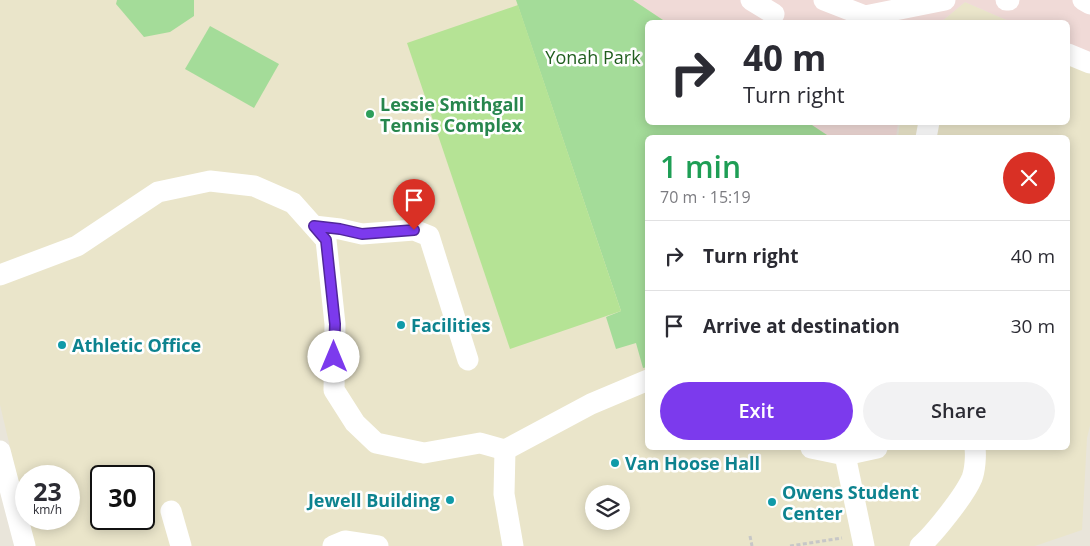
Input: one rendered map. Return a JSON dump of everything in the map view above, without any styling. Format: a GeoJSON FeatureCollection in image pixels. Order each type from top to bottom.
{"type":"FeatureCollection","features":[{"type":"Feature","properties":{"kind":"street"},"geometry":{"type":"LineString","coordinates":[[751,0],[774,14]]}},
{"type":"Feature","properties":{"kind":"street"},"geometry":{"type":"LineString","coordinates":[[824,0],[865,16],[941,0]]}},
{"type":"Feature","properties":{"kind":"street"},"geometry":{"type":"LineString","coordinates":[[1083,0],[1090,4]]}},
{"type":"Feature","properties":{"kind":"street"},"geometry":{"type":"LineString","coordinates":[[1070,55],[1090,63]]}},
{"type":"Feature","properties":{"kind":"street"},"geometry":{"type":"LineString","coordinates":[[0,275],[77,246],[158,192],[210,181],[254,186],[293,203],[326,240],[335,324],[334,390],[355,423],[376,443],[424,453],[480,443],[505,450],[591,404],[645,381]]}},
{"type":"Feature","properties":{"kind":"street"},"geometry":{"type":"LineString","coordinates":[[314,226],[362,234],[414,230],[429,236],[468,360]]}},
{"type":"Feature","properties":{"kind":"street"},"geometry":{"type":"LineString","coordinates":[[0,450],[25,546]]}},
{"type":"Feature","properties":{"kind":"street"},"geometry":{"type":"LineString","coordinates":[[505,450],[504,494],[512,546]]}},
{"type":"Feature","properties":{"kind":"street"},"geometry":{"type":"LineString","coordinates":[[821,450],[845,455],[868,450]]}},
{"type":"Feature","properties":{"kind":"street"},"geometry":{"type":"LineString","coordinates":[[920,546],[957,503],[972,478],[975,450]]}},
{"type":"Feature","properties":{"kind":"street"},"geometry":{"type":"LineString","coordinates":[[845,455],[856,542]]}},
{"type":"Feature","properties":{"kind":"street"},"geometry":{"type":"LineString","coordinates":[[171,511],[181,546]]}},
{"type":"Feature","properties":{"kind":"street"},"geometry":{"type":"LineString","coordinates":[[332,546],[344,541],[378,546]]}},
{"type":"Feature","properties":{"kind":"path"},"geometry":{"type":"LineString","coordinates":[[750,536],[752,546]]}},
{"type":"Feature","properties":{"kind":"path"},"geometry":{"type":"LineString","coordinates":[[790,546],[856,542]]}},
{"type":"Feature","properties":{"kind":"shaded area"},"geometry":{"type":"Polygon","coordinates":[[[0,0],[635,0],[664,20],[645,20],[645,125],[812,125],[828,135],[645,135],[645,450],[1070,450],[1070,135],[898,135],[900,125],[1070,125],[1070,49],[1090,58],[1090,426],[1087,438],[1082,530],[1035,546],[34,546],[30,530],[80,530],[80,465],[15,465],[15,468],[0,405],[0,0]]]}},
{"type":"Feature","properties":{"kind":"shaded area"},"geometry":{"type":"Polygon","coordinates":[[[633,0],[1090,0],[1090,58],[1070,49],[1070,20],[1006,20],[965,2],[943,20],[663,20],[633,0]]]}},
{"type":"Feature","properties":{"kind":"shaded area"},"geometry":{"type":"Polygon","coordinates":[[[965,2],[1006,20],[943,20],[965,2]]]}},
{"type":"Feature","properties":{"kind":"shaded area"},"geometry":{"type":"Polygon","coordinates":[[[812,125],[898,125],[896,135],[827,135],[812,125]]]}},
{"type":"Feature","properties":{"kind":"green space"},"geometry":{"type":"Polygon","coordinates":[[[117,0],[194,0],[194,16],[170,32],[144,37],[116,4],[117,0]]]}},
{"type":"Feature","properties":{"kind":"green space","name":"Yonah Park"},"geometry":{"type":"Polygon","coordinates":[[[516,0],[633,0],[663,20],[645,20],[645,125],[812,125],[827,135],[645,135],[645,368],[643,368],[636,343],[616,349],[606,317],[621,311],[516,0]]]}},
{"type":"Feature","properties":{"kind":"green space"},"geometry":{"type":"Polygon","coordinates":[[[518,5],[621,311],[510,349],[407,43],[518,5]]]}},
{"type":"Feature","properties":{"kind":"green space"},"geometry":{"type":"Polygon","coordinates":[[[210,26],[279,64],[254,108],[185,69],[210,26]]]}},
{"type":"Feature","properties":{"kind":"place","name":"Lessie Smithgall Tennis Complex"},"geometry":{"type":"Point","coordinates":[370,114]}},
{"type":"Feature","properties":{"kind":"place","name":"Facilities"},"geometry":{"type":"Point","coordinates":[401,325]}},
{"type":"Feature","properties":{"kind":"place","name":"Athletic Office"},"geometry":{"type":"Point","coordinates":[62,345]}},
{"type":"Feature","properties":{"kind":"place","name":"Van Hoose Hall"},"geometry":{"type":"Point","coordinates":[615,463]}},
{"type":"Feature","properties":{"kind":"place","name":"Jewell Building"},"geometry":{"type":"Point","coordinates":[450,500]}},
{"type":"Feature","properties":{"kind":"place","name":"Owens Student Center"},"geometry":{"type":"Point","coordinates":[772,502]}},
{"type":"Feature","properties":{"kind":"route"},"geometry":{"type":"LineString","coordinates":[[334,357],[335,324],[326,240],[314,226],[362,234],[414,230]]}}]}
